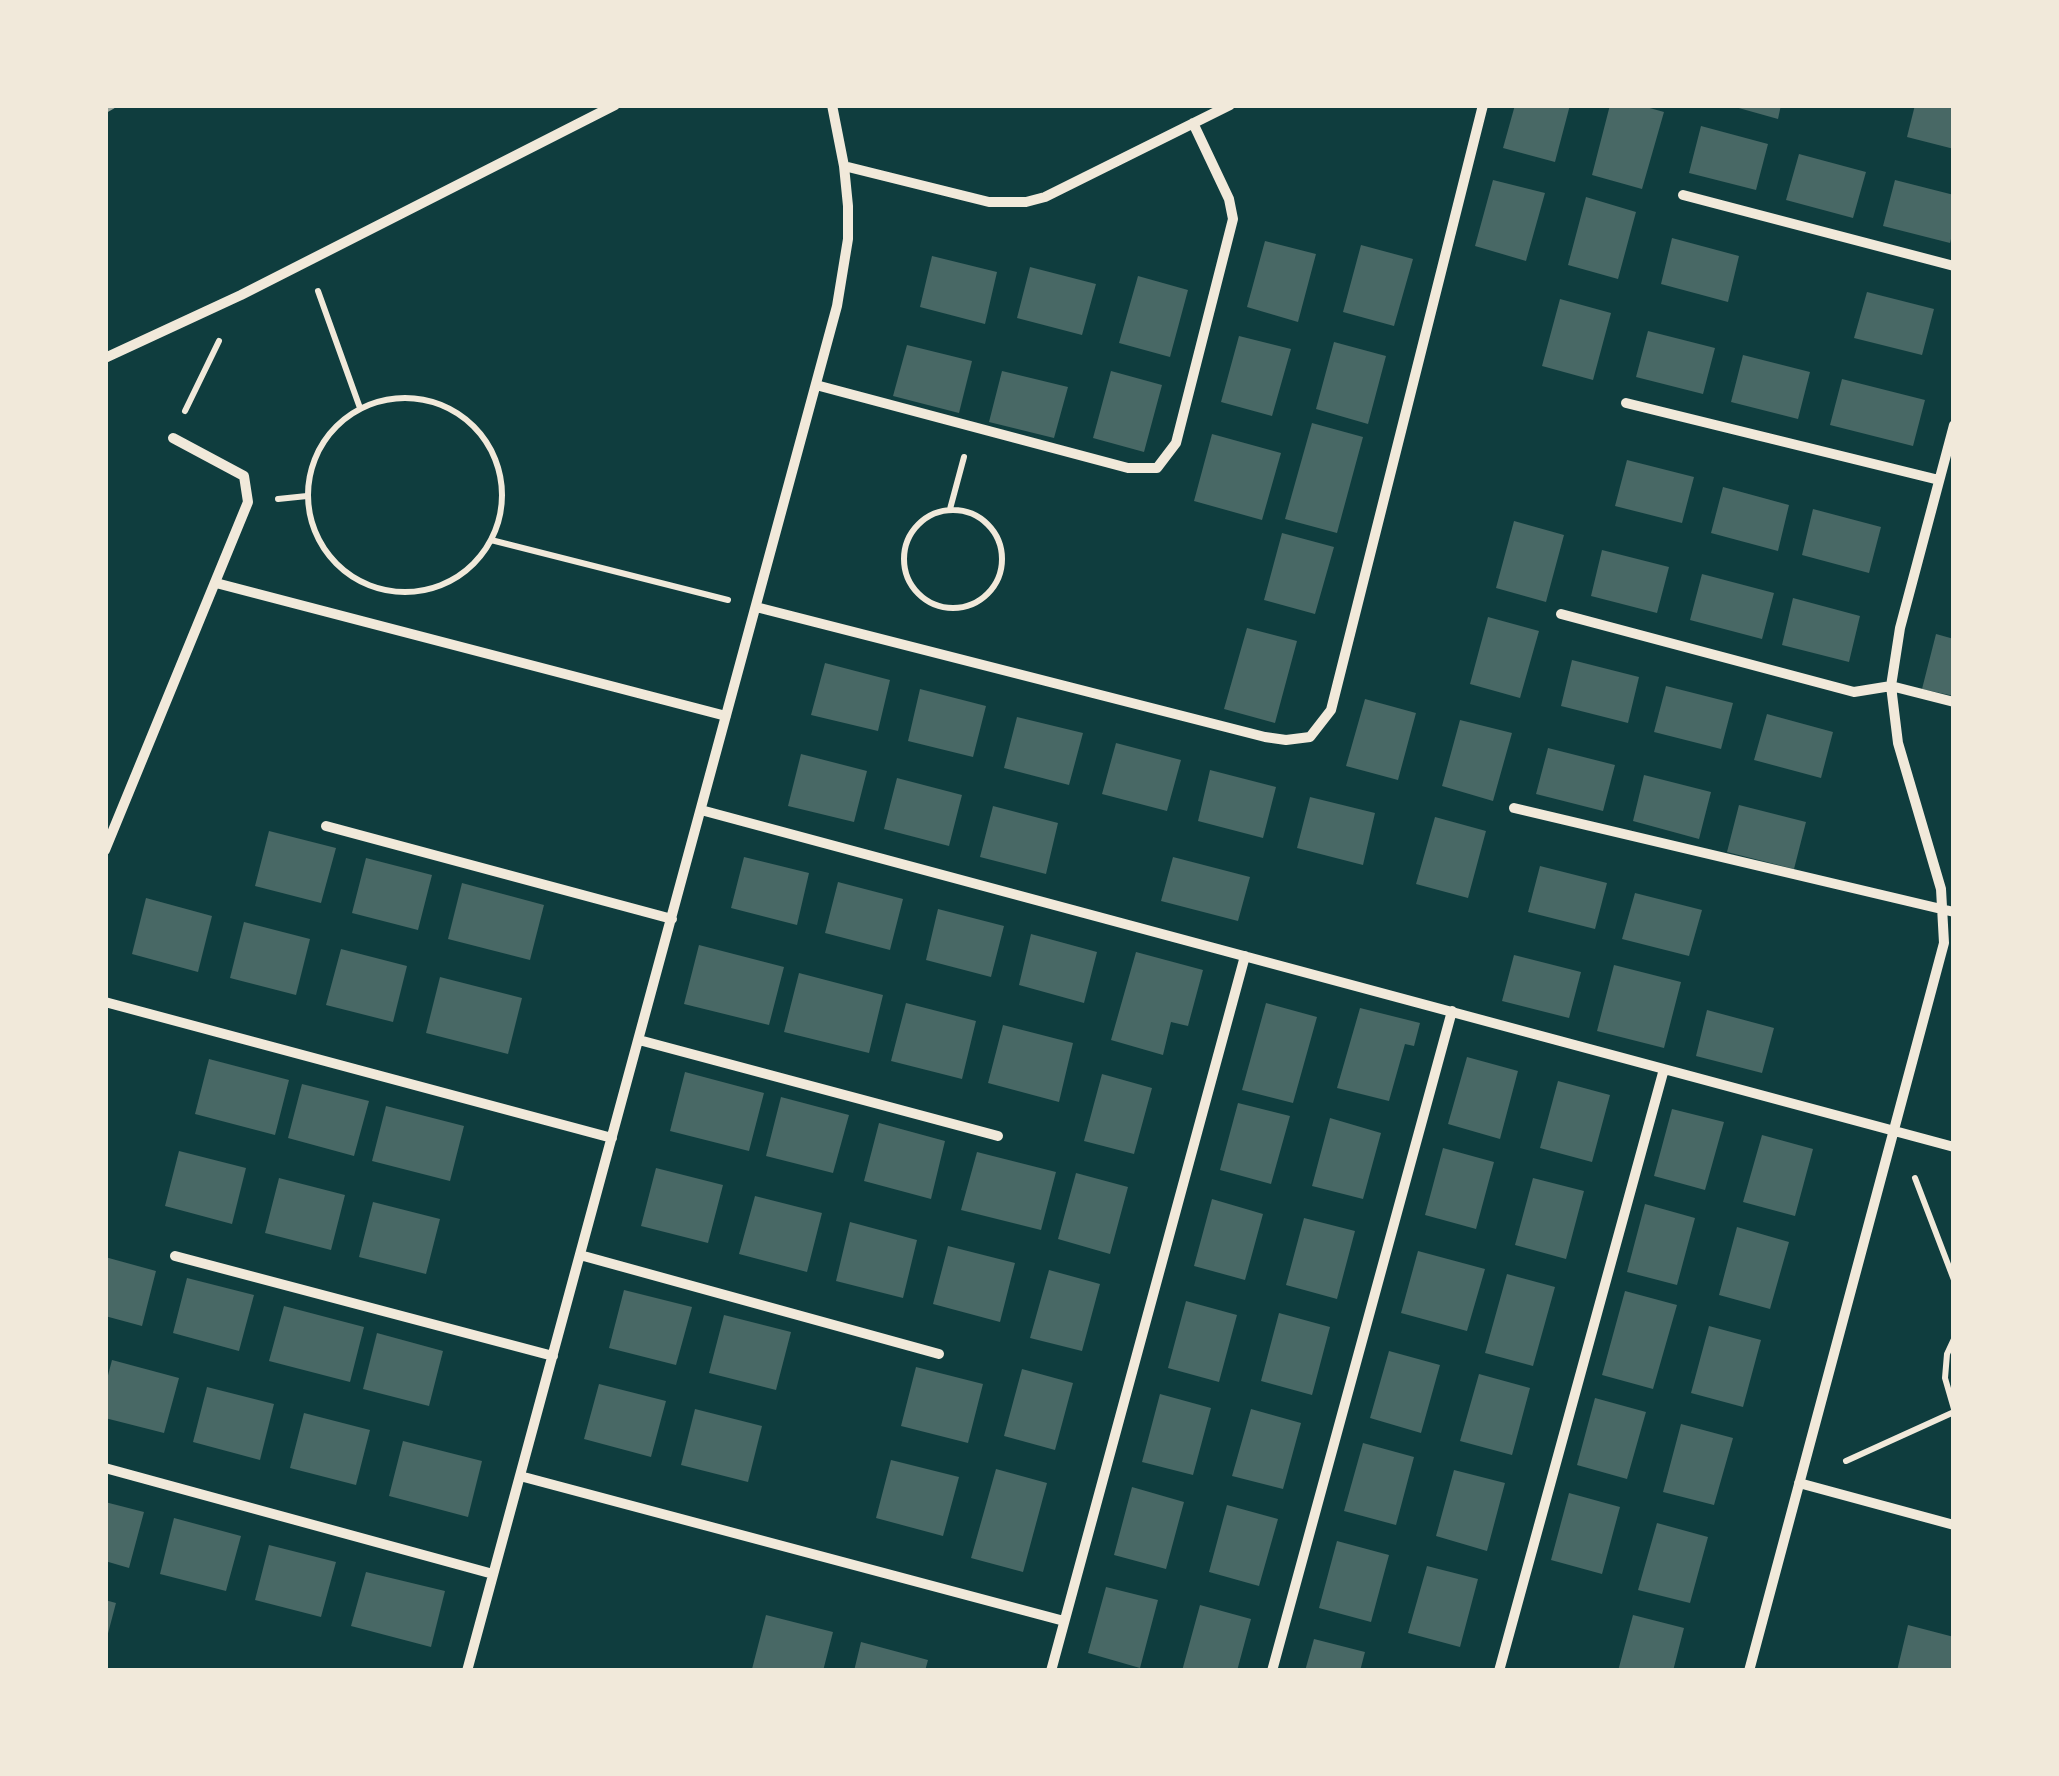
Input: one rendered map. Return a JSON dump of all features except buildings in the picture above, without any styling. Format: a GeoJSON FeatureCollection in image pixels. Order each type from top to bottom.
{"type":"FeatureCollection","features":[{"type":"Feature","properties":{"kind":"street"},"geometry":{"type":"LineString","coordinates":[[105,358],[241,295],[616,105]]}},
{"type":"Feature","properties":{"kind":"street"},"geometry":{"type":"LineString","coordinates":[[467,1671],[838,306],[848,239],[844,166],[832,105]]}},
{"type":"Feature","properties":{"kind":"street"},"geometry":{"type":"LineString","coordinates":[[844,166],[989,202],[1026,202],[1230,105]]}},
{"type":"Feature","properties":{"kind":"street"},"geometry":{"type":"LineString","coordinates":[[756,608],[1266,738],[1310,737],[1331,710],[1483,105]]}},
{"type":"Feature","properties":{"kind":"street"},"geometry":{"type":"LineString","coordinates":[[816,385],[1128,468],[1157,468],[1176,443],[1233,219],[1229,198],[1193,123]]}},
{"type":"Feature","properties":{"kind":"street"},"geometry":{"type":"LineString","coordinates":[[1683,195],[1954,266]]}},
{"type":"Feature","properties":{"kind":"street"},"geometry":{"type":"LineString","coordinates":[[1626,403],[1939,480]]}},
{"type":"Feature","properties":{"kind":"street"},"geometry":{"type":"LineString","coordinates":[[1749,1671],[1896,1130],[1950,910],[1898,743],[1891,686],[1900,628],[1939,480],[1949,466],[1954,425]]}},
{"type":"Feature","properties":{"kind":"street"},"geometry":{"type":"LineString","coordinates":[[105,850],[248,502],[244,476],[172,438]]}},
{"type":"Feature","properties":{"kind":"street"},"geometry":{"type":"LineString","coordinates":[[216,583],[726,716]]}},
{"type":"Feature","properties":{"kind":"street"},"geometry":{"type":"LineString","coordinates":[[1561,614],[1854,692],[1891,686],[1954,702]]}},
{"type":"Feature","properties":{"kind":"street"},"geometry":{"type":"LineString","coordinates":[[1514,808],[1950,910]]}},
{"type":"Feature","properties":{"kind":"street"},"geometry":{"type":"LineString","coordinates":[[701,810],[1954,1146]]}},
{"type":"Feature","properties":{"kind":"street"},"geometry":{"type":"LineString","coordinates":[[326,826],[672,919]]}},
{"type":"Feature","properties":{"kind":"street"},"geometry":{"type":"LineString","coordinates":[[1051,1671],[1246,956]]}},
{"type":"Feature","properties":{"kind":"street"},"geometry":{"type":"LineString","coordinates":[[105,1002],[612,1138]]}},
{"type":"Feature","properties":{"kind":"street"},"geometry":{"type":"LineString","coordinates":[[1272,1671],[1452,1011]]}},
{"type":"Feature","properties":{"kind":"street"},"geometry":{"type":"LineString","coordinates":[[639,1040],[998,1136]]}},
{"type":"Feature","properties":{"kind":"street"},"geometry":{"type":"LineString","coordinates":[[1499,1671],[1664,1070]]}},
{"type":"Feature","properties":{"kind":"street"},"geometry":{"type":"LineString","coordinates":[[580,1255],[939,1354]]}},
{"type":"Feature","properties":{"kind":"street"},"geometry":{"type":"LineString","coordinates":[[176,1256],[553,1356]]}},
{"type":"Feature","properties":{"kind":"street"},"geometry":{"type":"LineString","coordinates":[[105,1468],[493,1574]]}},
{"type":"Feature","properties":{"kind":"street"},"geometry":{"type":"LineString","coordinates":[[520,1476],[1064,1621]]}},
{"type":"Feature","properties":{"kind":"street"},"geometry":{"type":"LineString","coordinates":[[1800,1483],[1954,1525]]}},
{"type":"Feature","properties":{"kind":"path"},"geometry":{"type":"LineString","coordinates":[[308,261],[360,408]]}},
{"type":"Feature","properties":{"kind":"path"},"geometry":{"type":"LineString","coordinates":[[172,438],[241,295]]}},
{"type":"Feature","properties":{"kind":"path"},"geometry":{"type":"LineString","coordinates":[[410,397],[443,405],[464,417],[492,452],[501,484],[500,518],[491,540],[471,567],[450,582],[418,592],[380,590],[350,576],[333,562],[313,530],[307,496],[310,475],[328,434],[360,408],[392,398],[410,397]]}},
{"type":"Feature","properties":{"kind":"path"},"geometry":{"type":"LineString","coordinates":[[950,509],[972,428]]}},
{"type":"Feature","properties":{"kind":"path"},"geometry":{"type":"LineString","coordinates":[[950,509],[976,514],[990,525],[1002,548],[1002,566],[994,588],[984,598],[968,607],[950,609],[922,598],[906,578],[904,550],[911,533],[933,513],[950,509]]}},
{"type":"Feature","properties":{"kind":"path"},"geometry":{"type":"LineString","coordinates":[[491,540],[756,608]]}},
{"type":"Feature","properties":{"kind":"path"},"geometry":{"type":"LineString","coordinates":[[1896,1130],[1954,1280]]}},
{"type":"Feature","properties":{"kind":"path"},"geometry":{"type":"LineString","coordinates":[[1800,1483],[1954,1410],[1944,1378],[1947,1354],[1954,1340]]}},
{"type":"Feature","properties":{"kind":"railway"},"geometry":{"type":"LineString","coordinates":[[105,109],[112,105]]}}]}
